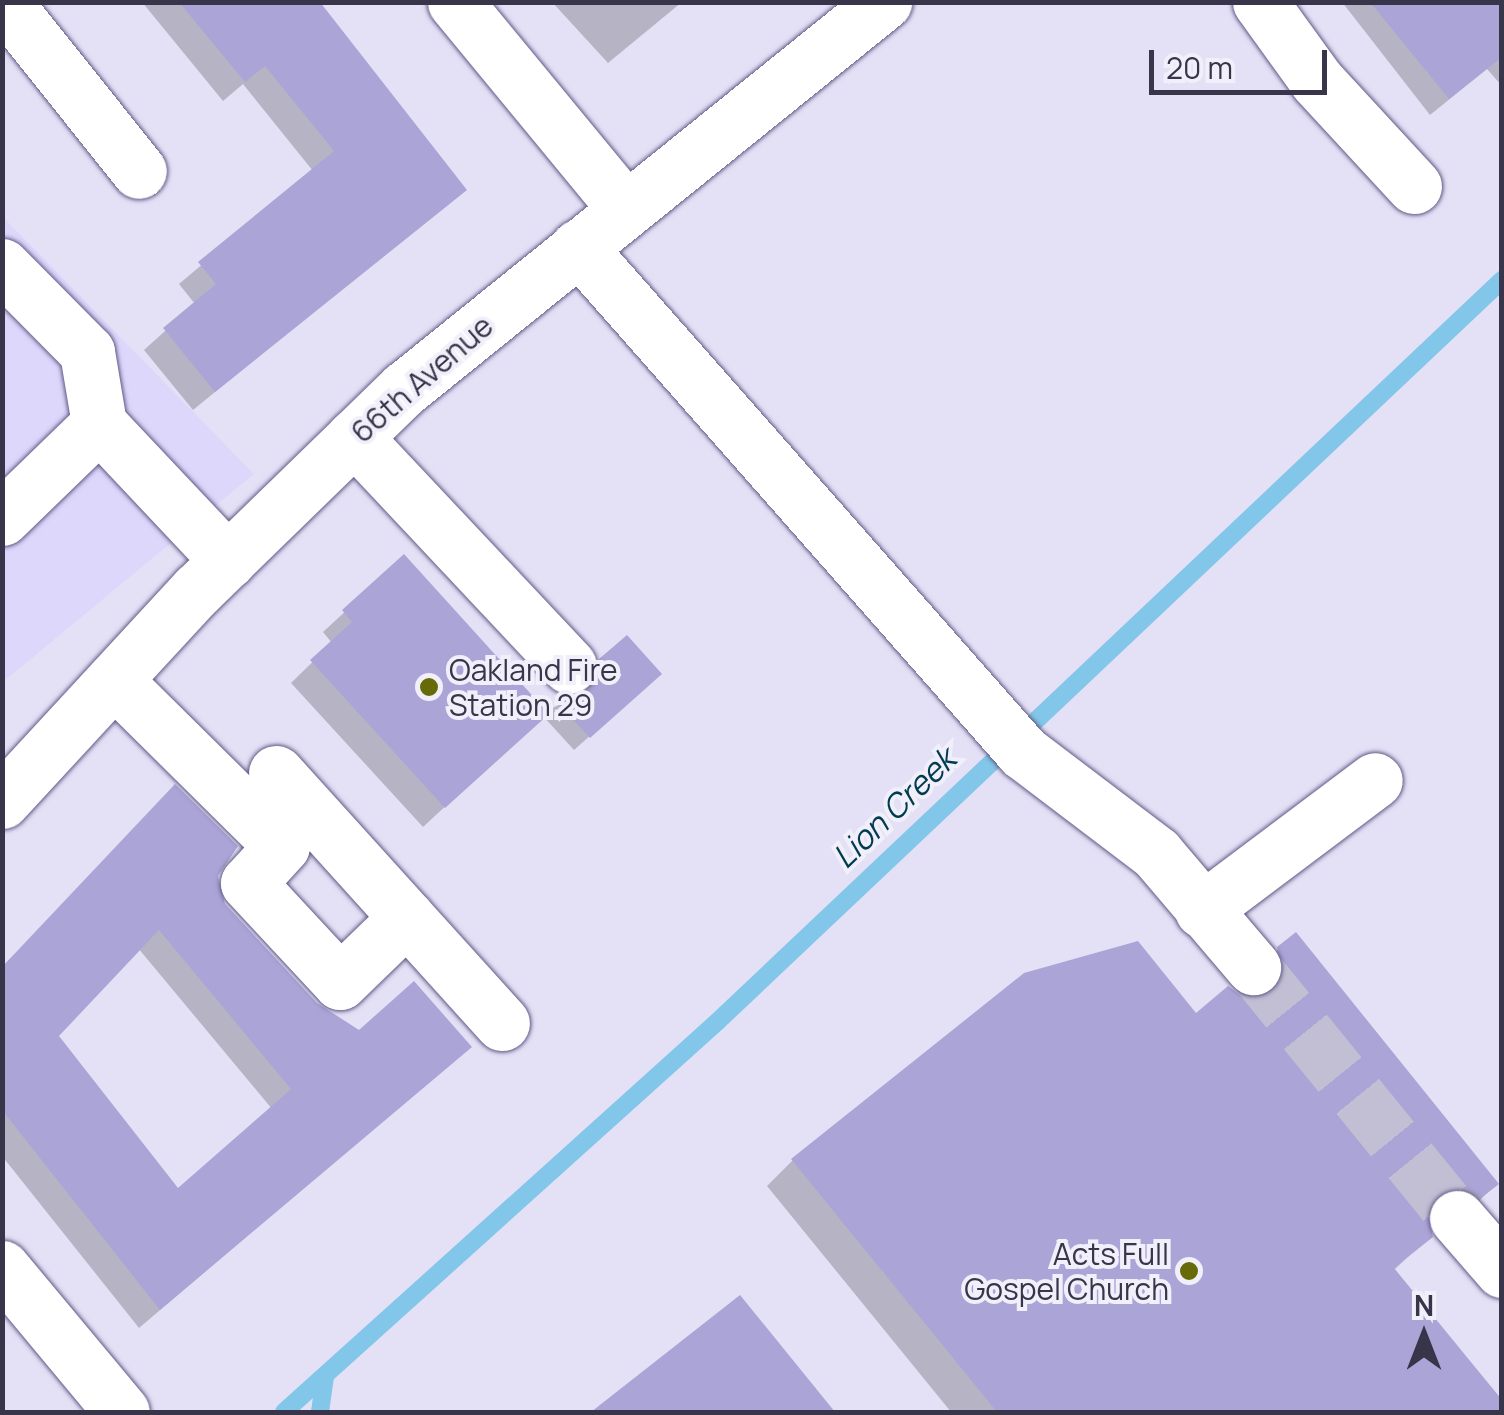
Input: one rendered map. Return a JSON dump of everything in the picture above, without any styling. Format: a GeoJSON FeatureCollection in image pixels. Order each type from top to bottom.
{"type":"FeatureCollection","features":[{"type":"Feature","properties":{"kind":"street"},"geometry":{"type":"LineString","coordinates":[[4,2],[138,171]]}},
{"type":"Feature","properties":{"kind":"street"},"geometry":{"type":"LineString","coordinates":[[455,2],[624,208]]}},
{"type":"Feature","properties":{"kind":"street","name":"66th Avenue"},"geometry":{"type":"LineString","coordinates":[[2,801],[228,561],[354,437],[624,208],[884,2]]}},
{"type":"Feature","properties":{"kind":"street"},"geometry":{"type":"LineString","coordinates":[[1260,2],[1317,82],[1414,186]]}},
{"type":"Feature","properties":{"kind":"street"},"geometry":{"type":"LineString","coordinates":[[578,247],[985,712],[1023,752],[1156,854],[1252,966]]}},
{"type":"Feature","properties":{"kind":"street"},"geometry":{"type":"LineString","coordinates":[[2,266],[87,352],[99,424],[228,561]]}},
{"type":"Feature","properties":{"kind":"street"},"geometry":{"type":"LineString","coordinates":[[2,518],[99,424]]}},
{"type":"Feature","properties":{"kind":"street"},"geometry":{"type":"LineString","coordinates":[[354,437],[569,666]]}},
{"type":"Feature","properties":{"kind":"street"},"geometry":{"type":"LineString","coordinates":[[114,680],[282,846],[248,883],[340,982],[407,918]]}},
{"type":"Feature","properties":{"kind":"street"},"geometry":{"type":"LineString","coordinates":[[276,773],[502,1023]]}},
{"type":"Feature","properties":{"kind":"street"},"geometry":{"type":"LineString","coordinates":[[1202,910],[1375,780]]}},
{"type":"Feature","properties":{"kind":"street"},"geometry":{"type":"LineString","coordinates":[[1458,1218],[1502,1270]]}},
{"type":"Feature","properties":{"kind":"street"},"geometry":{"type":"LineString","coordinates":[[2,1268],[122,1412]]}},
{"type":"Feature","properties":{"kind":"shaded area"},"geometry":{"type":"Polygon","coordinates":[[[2,216],[254,474],[3,682],[2,682],[2,216]]]}},
{"type":"Feature","properties":{"kind":"building"},"geometry":{"type":"Polygon","coordinates":[[[179,2],[320,2],[467,190],[215,392],[163,328],[216,284],[198,262],[334,151],[265,66],[245,82],[179,2]]]}},
{"type":"Feature","properties":{"kind":"building"},"geometry":{"type":"Polygon","coordinates":[[[1370,2],[1502,2],[1502,57],[1449,99],[1370,2]]]}},
{"type":"Feature","properties":{"kind":"building","name":"Oakland Fire Station 29"},"geometry":{"type":"Polygon","coordinates":[[[404,554],[549,714],[445,808],[310,660],[352,622],[342,610],[404,554]]]}},
{"type":"Feature","properties":{"kind":"building"},"geometry":{"type":"Polygon","coordinates":[[[627,635],[662,674],[590,738],[554,699],[590,689],[599,659],[627,635]]]}},
{"type":"Feature","properties":{"kind":"building"},"geometry":{"type":"Polygon","coordinates":[[[175,784],[238,846],[218,876],[225,904],[317,1003],[359,1030],[414,981],[472,1047],[160,1310],[2,1110],[2,967],[175,784]],[[159,930],[59,1036],[178,1188],[291,1089],[159,930]]]}},
{"type":"Feature","properties":{"kind":"building"},"geometry":{"type":"Polygon","coordinates":[[[1296,932],[1499,1184],[1481,1198],[1466,1188],[1437,1194],[1427,1209],[1433,1237],[1394,1268],[1502,1400],[1502,1412],[997,1412],[791,1159],[1024,973],[1138,941],[1196,1013],[1228,986],[1243,997],[1272,991],[1283,977],[1277,947],[1296,932]]]}},
{"type":"Feature","properties":{"kind":"building"},"geometry":{"type":"Polygon","coordinates":[[[740,1295],[835,1412],[591,1412],[740,1295]]]}},
{"type":"Feature","properties":{"kind":"waterway","name":"Lion Creek"},"geometry":{"type":"LineString","coordinates":[[284,1412],[717,1022],[1502,280]]}},
{"type":"Feature","properties":{"kind":"waterway","name":"Lion Creek"},"geometry":{"type":"LineString","coordinates":[[320,1412],[325,1375]]}},
{"type":"Feature","properties":{"kind":"tunnel"},"geometry":{"type":"LineString","coordinates":[[1253,967],[1457,1218]]}},
{"type":"Feature","properties":{"kind":"place","name":"Oakland Fire Station 29"},"geometry":{"type":"Point","coordinates":[429,687]}},
{"type":"Feature","properties":{"kind":"place","name":"Acts Full Gospel Church"},"geometry":{"type":"Point","coordinates":[1189,1271]}}]}
